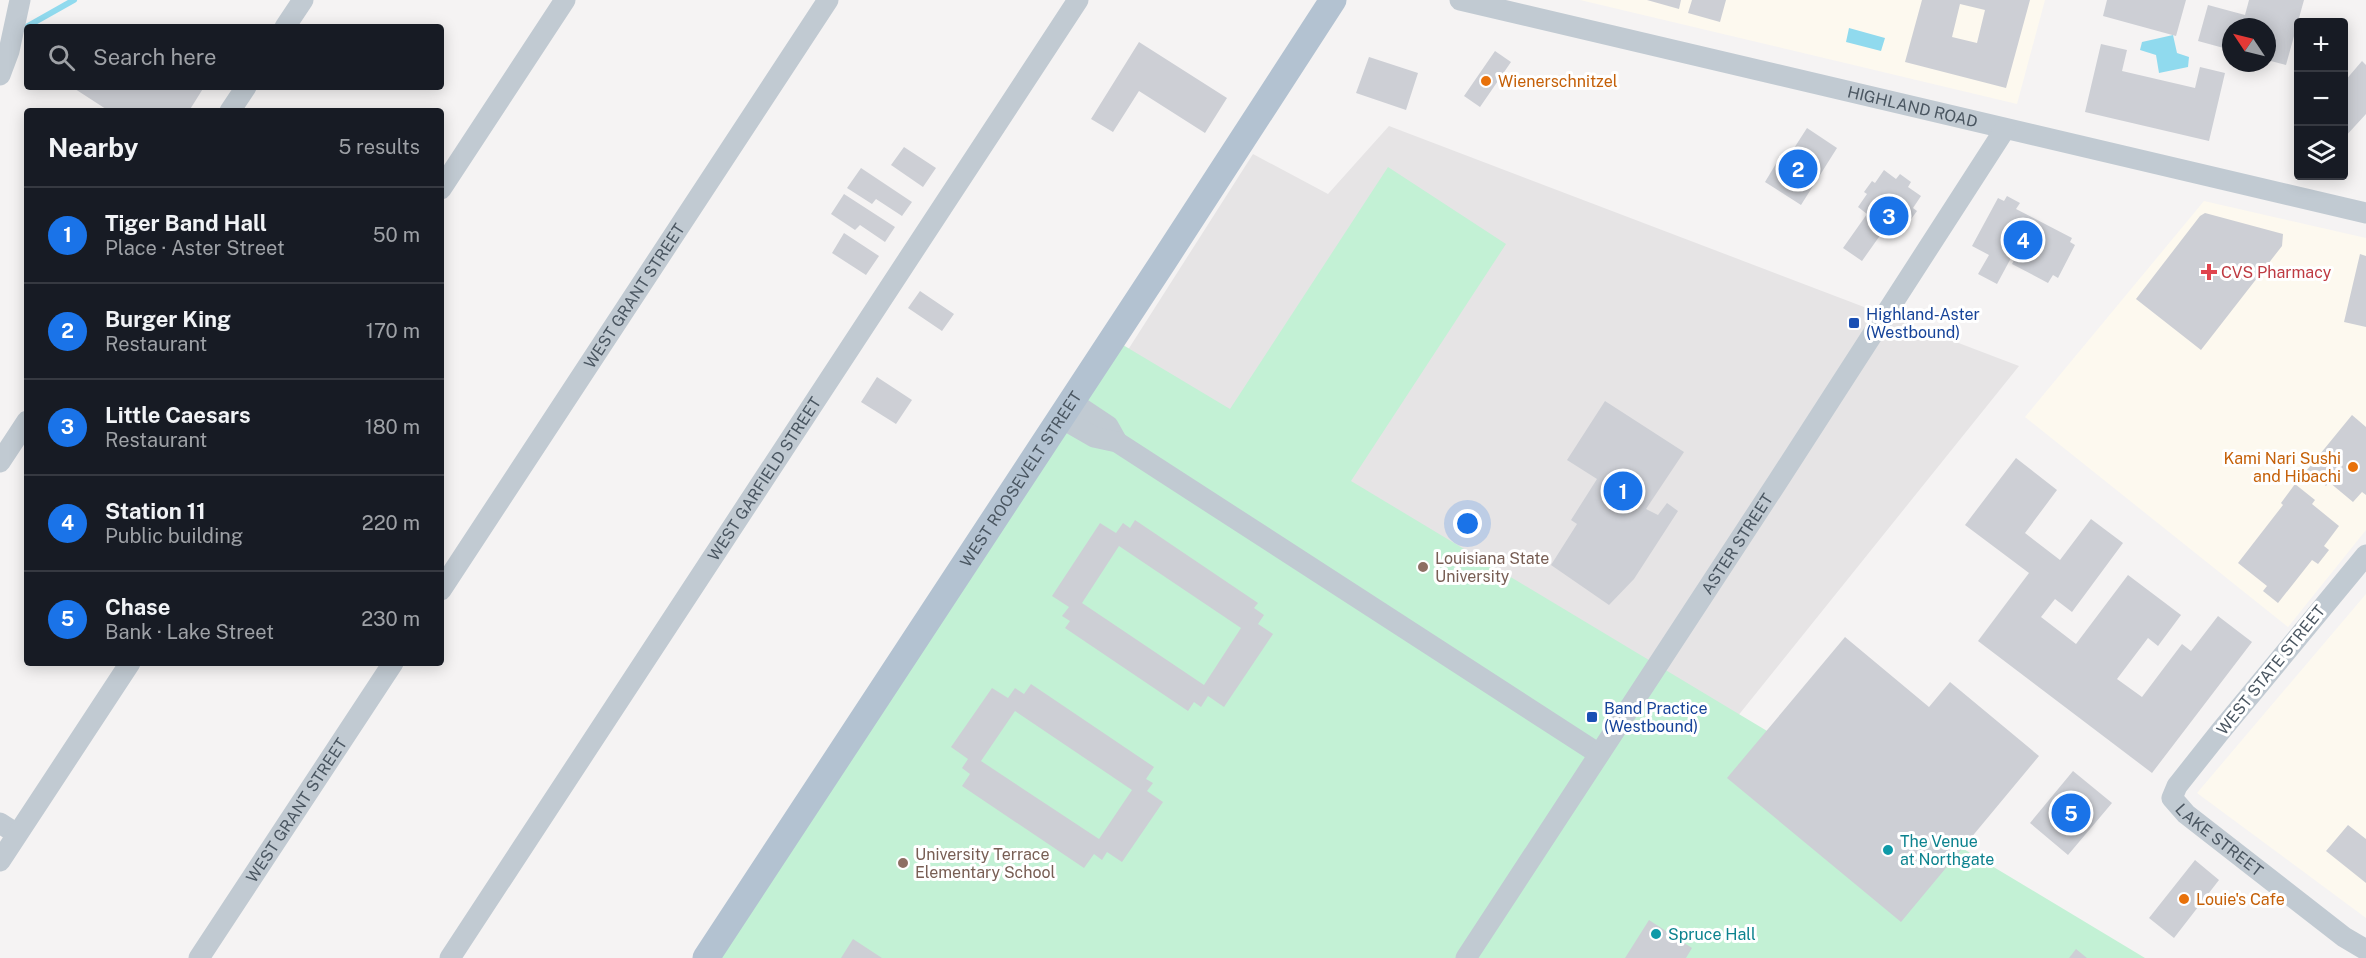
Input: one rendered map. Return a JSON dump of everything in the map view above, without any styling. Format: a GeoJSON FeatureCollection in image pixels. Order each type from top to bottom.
{"type":"FeatureCollection","features":[{"type":"Feature","properties":{"kind":"main road","name":"WEST ROOSEVELT STREET"},"geometry":{"type":"LineString","coordinates":[[706,958],[1067,410],[1333,0]]}},
{"type":"Feature","properties":{"kind":"street"},"geometry":{"type":"LineString","coordinates":[[0,75],[9,51],[20,0]]}},
{"type":"Feature","properties":{"kind":"street"},"geometry":{"type":"LineString","coordinates":[[287,24],[303,0]]}},
{"type":"Feature","properties":{"kind":"street"},"geometry":{"type":"LineString","coordinates":[[444,184],[565,0]]}},
{"type":"Feature","properties":{"kind":"street","name":"WEST GRANT STREET"},"geometry":{"type":"LineString","coordinates":[[444,585],[828,0]]}},
{"type":"Feature","properties":{"kind":"street","name":"WEST GARFIELD STREET"},"geometry":{"type":"LineString","coordinates":[[450,958],[1078,0]]}},
{"type":"Feature","properties":{"kind":"street","name":"HIGHLAND ROAD"},"geometry":{"type":"LineString","coordinates":[[1460,0],[2366,213]]}},
{"type":"Feature","properties":{"kind":"street"},"geometry":{"type":"LineString","coordinates":[[232,108],[244,90]]}},
{"type":"Feature","properties":{"kind":"street","name":"ASTER STREET"},"geometry":{"type":"LineString","coordinates":[[1466,958],[1772,491],[2005,129]]}},
{"type":"Feature","properties":{"kind":"street"},"geometry":{"type":"LineString","coordinates":[[1067,410],[1108,426],[1117,442],[1599,754]]}},
{"type":"Feature","properties":{"kind":"street"},"geometry":{"type":"LineString","coordinates":[[0,462],[24,426]]}},
{"type":"Feature","properties":{"kind":"street","name":"WEST STATE STREET"},"geometry":{"type":"LineString","coordinates":[[2177,786],[2366,555]]}},
{"type":"Feature","properties":{"kind":"street"},"geometry":{"type":"LineString","coordinates":[[0,861],[9,829],[128,666]]}},
{"type":"Feature","properties":{"kind":"street","name":"WEST GRANT STREET"},"geometry":{"type":"LineString","coordinates":[[199,958],[391,666]]}},
{"type":"Feature","properties":{"kind":"street","name":"LAKE STREET"},"geometry":{"type":"LineString","coordinates":[[2177,786],[2172,798],[2178,807],[2344,937],[2366,950]]}},
{"type":"Feature","properties":{"kind":"shaded area"},"geometry":{"type":"Polygon","coordinates":[[[1580,0],[2045,0],[2017,104],[1580,0]]]}},
{"type":"Feature","properties":{"kind":"shaded area","name":"Louisiana State University"},"geometry":{"type":"Polygon","coordinates":[[[1389,126],[2019,366],[1696,768],[733,958],[861,768],[1253,154],[1328,194],[1389,126]]]}},
{"type":"Feature","properties":{"kind":"shaded area"},"geometry":{"type":"Polygon","coordinates":[[[2204,201],[2366,238],[2366,530],[2288,627],[2025,417],[2204,201]]]}},
{"type":"Feature","properties":{"kind":"shaded area"},"geometry":{"type":"Polygon","coordinates":[[[2366,594],[2366,918],[2197,793],[2366,594]]]}},
{"type":"Feature","properties":{"kind":"green space","name":"Louisiana State University"},"geometry":{"type":"Polygon","coordinates":[[[1388,167],[1506,244],[1351,481],[2145,958],[705,958],[1113,339],[1230,409],[1388,167]]]}},
{"type":"Feature","properties":{"kind":"water"},"geometry":{"type":"Polygon","coordinates":[[[1849,28],[1885,38],[1881,51],[1846,42],[1849,28]]]}},
{"type":"Feature","properties":{"kind":"water"},"geometry":{"type":"Polygon","coordinates":[[[2173,35],[2177,53],[2189,57],[2188,67],[2159,73],[2156,55],[2140,50],[2142,42],[2173,35]]]}},
{"type":"Feature","properties":{"kind":"building"},"geometry":{"type":"Polygon","coordinates":[[[1647,0],[1681,0],[1679,9],[1647,0]]]}},
{"type":"Feature","properties":{"kind":"building"},"geometry":{"type":"Polygon","coordinates":[[[1692,0],[1726,0],[1720,22],[1688,13],[1692,0]]]}},
{"type":"Feature","properties":{"kind":"building"},"geometry":{"type":"Polygon","coordinates":[[[1922,0],[2030,0],[2006,88],[1905,62],[1922,0]],[[1960,4],[1952,37],[1977,43],[1985,10],[1960,4]]]}},
{"type":"Feature","properties":{"kind":"building"},"geometry":{"type":"Polygon","coordinates":[[[2107,0],[2186,0],[2176,36],[2103,16],[2107,0]]]}},
{"type":"Feature","properties":{"kind":"building"},"geometry":{"type":"Polygon","coordinates":[[[2249,0],[2304,0],[2299,18],[2294,18],[2294,36],[2286,65],[2276,62],[2276,18],[2222,18],[2222,48],[2198,41],[2208,5],[2245,15],[2249,0]]]}},
{"type":"Feature","properties":{"kind":"building"},"geometry":{"type":"Polygon","coordinates":[[[1139,42],[1227,98],[1205,133],[1139,91],[1113,132],[1091,119],[1139,42]]]}},
{"type":"Feature","properties":{"kind":"building"},"geometry":{"type":"Polygon","coordinates":[[[2101,44],[2127,50],[2122,71],[2195,88],[2200,67],[2225,73],[2209,141],[2085,112],[2101,44]]]}},
{"type":"Feature","properties":{"kind":"building","name":"Wienerschnitzel"},"geometry":{"type":"Polygon","coordinates":[[[1495,51],[1511,62],[1480,107],[1464,96],[1495,51]]]}},
{"type":"Feature","properties":{"kind":"building"},"geometry":{"type":"Polygon","coordinates":[[[1369,57],[1418,73],[1406,110],[1356,93],[1369,57]]]}},
{"type":"Feature","properties":{"kind":"building"},"geometry":{"type":"Polygon","coordinates":[[[2362,61],[2366,65],[2366,114],[2348,134],[2348,126],[2348,77],[2362,61]]]}},
{"type":"Feature","properties":{"kind":"building"},"geometry":{"type":"Polygon","coordinates":[[[77,90],[202,90],[191,108],[104,108],[77,90]]]}},
{"type":"Feature","properties":{"kind":"building"},"geometry":{"type":"Polygon","coordinates":[[[1807,128],[1837,148],[1801,205],[1765,182],[1783,152],[1789,156],[1807,128]]]}},
{"type":"Feature","properties":{"kind":"building"},"geometry":{"type":"Polygon","coordinates":[[[904,147],[936,168],[923,187],[891,165],[904,147]]]}},
{"type":"Feature","properties":{"kind":"building"},"geometry":{"type":"Polygon","coordinates":[[[861,168],[912,202],[902,216],[876,199],[872,204],[847,188],[861,168]]]}},
{"type":"Feature","properties":{"kind":"building"},"geometry":{"type":"Polygon","coordinates":[[[1884,170],[1896,179],[1900,174],[1911,182],[1908,187],[1921,196],[1913,208],[1917,211],[1909,222],[1905,219],[1895,233],[1886,227],[1862,261],[1843,248],[1867,214],[1858,207],[1867,194],[1864,192],[1872,181],[1875,183],[1884,170]]]}},
{"type":"Feature","properties":{"kind":"building"},"geometry":{"type":"Polygon","coordinates":[[[844,194],[895,227],[885,242],[860,225],[855,230],[831,214],[844,194]]]}},
{"type":"Feature","properties":{"kind":"building"},"geometry":{"type":"Polygon","coordinates":[[[2007,196],[2020,203],[2016,209],[2072,238],[2070,242],[2075,245],[2058,278],[2053,275],[2048,283],[2012,264],[2014,260],[2011,258],[1997,284],[1978,274],[1989,255],[1972,246],[1998,198],[2004,201],[2007,196]]]}},
{"type":"Feature","properties":{"kind":"building","name":"CVS Pharmacy"},"geometry":{"type":"Polygon","coordinates":[[[2205,213],[2283,234],[2282,246],[2201,350],[2136,299],[2200,216],[2205,213]]]}},
{"type":"Feature","properties":{"kind":"building"},"geometry":{"type":"Polygon","coordinates":[[[844,233],[879,256],[866,275],[832,253],[844,233]]]}},
{"type":"Feature","properties":{"kind":"building"},"geometry":{"type":"Polygon","coordinates":[[[2360,254],[2366,256],[2366,327],[2344,322],[2360,254]]]}},
{"type":"Feature","properties":{"kind":"building"},"geometry":{"type":"Polygon","coordinates":[[[920,291],[954,314],[942,331],[908,308],[920,291]]]}},
{"type":"Feature","properties":{"kind":"building"},"geometry":{"type":"Polygon","coordinates":[[[877,377],[912,400],[896,424],[861,402],[877,377]]]}},
{"type":"Feature","properties":{"kind":"building"},"geometry":{"type":"Polygon","coordinates":[[[1605,401],[1684,452],[1646,509],[1658,515],[1667,503],[1678,511],[1634,579],[1609,605],[1551,565],[1577,524],[1571,520],[1597,479],[1567,460],[1605,401]]]}},
{"type":"Feature","properties":{"kind":"building"},"geometry":{"type":"Polygon","coordinates":[[[2352,415],[2366,427],[2366,495],[2362,492],[2353,502],[2329,482],[2326,486],[2307,470],[2352,415]]]}},
{"type":"Feature","properties":{"kind":"building"},"geometry":{"type":"Polygon","coordinates":[[[2016,458],[2057,490],[2025,533],[2060,560],[2091,519],[2123,543],[2072,612],[2055,599],[2041,617],[2076,644],[2128,575],[2181,615],[2158,646],[2148,638],[2117,679],[2142,697],[2182,644],[2191,651],[2218,616],[2252,642],[2152,773],[1978,641],[2029,573],[1965,525],[2016,458]]]}},
{"type":"Feature","properties":{"kind":"building"},"geometry":{"type":"Polygon","coordinates":[[[2295,484],[2315,500],[2312,504],[2339,526],[2324,546],[2329,550],[2318,564],[2312,560],[2278,603],[2263,591],[2267,586],[2238,563],[2283,505],[2281,503],[2295,484]]]}},
{"type":"Feature","properties":{"kind":"building"},"geometry":{"type":"Polygon","coordinates":[[[1135,520],[1258,603],[1254,608],[1264,615],[1258,624],[1273,634],[1224,707],[1208,696],[1201,707],[1194,702],[1188,711],[1065,628],[1070,621],[1062,616],[1069,607],[1052,596],[1100,523],[1116,533],[1123,523],[1130,528],[1135,520]],[[1119,546],[1082,603],[1204,685],[1241,628],[1119,546]]]}},
{"type":"Feature","properties":{"kind":"building","name":"The Venue at Northgate"},"geometry":{"type":"Polygon","coordinates":[[[1845,637],[1929,707],[1950,682],[2039,756],[1901,922],[1727,778],[1845,637]]]}},
{"type":"Feature","properties":{"kind":"building"},"geometry":{"type":"Polygon","coordinates":[[[1031,684],[1154,767],[1146,779],[1153,783],[1147,791],[1163,802],[1122,862],[1107,852],[1102,860],[1094,854],[1084,868],[962,786],[970,774],[962,768],[968,759],[951,747],[992,688],[1008,698],[1015,688],[1024,694],[1031,684]],[[1015,711],[981,761],[1099,839],[1132,790],[1015,711]]]}},
{"type":"Feature","properties":{"kind":"building"},"geometry":{"type":"Polygon","coordinates":[[[2073,771],[2112,803],[2068,855],[2030,823],[2073,771]]]}},
{"type":"Feature","properties":{"kind":"building"},"geometry":{"type":"Polygon","coordinates":[[[2348,825],[2366,839],[2366,883],[2326,851],[2348,825]]]}},
{"type":"Feature","properties":{"kind":"building","name":"Louie's Cafe"},"geometry":{"type":"Polygon","coordinates":[[[2195,860],[2219,880],[2174,938],[2149,918],[2195,860]]]}},
{"type":"Feature","properties":{"kind":"building","name":"Spruce Hall"},"geometry":{"type":"Polygon","coordinates":[[[1649,920],[1692,948],[1686,958],[1625,958],[1649,920]]]}},
{"type":"Feature","properties":{"kind":"building"},"geometry":{"type":"Polygon","coordinates":[[[853,939],[882,958],[841,958],[853,939]]]}},
{"type":"Feature","properties":{"kind":"building"},"geometry":{"type":"Polygon","coordinates":[[[2076,949],[2087,958],[2069,958],[2076,949]]]}},
{"type":"Feature","properties":{"kind":"waterway"},"geometry":{"type":"LineString","coordinates":[[31,24],[74,0]]}},
{"type":"Feature","properties":{"kind":"waterway"},"geometry":{"type":"LineString","coordinates":[[19,31],[24,28]]}},
{"type":"Feature","properties":{"kind":"place","name":"Wienerschnitzel"},"geometry":{"type":"Point","coordinates":[1486,81]}},
{"type":"Feature","properties":{"kind":"place","name":"Burger King"},"geometry":{"type":"Point","coordinates":[1798,169]}},
{"type":"Feature","properties":{"kind":"place","name":"Little Caesars"},"geometry":{"type":"Point","coordinates":[1889,216]}},
{"type":"Feature","properties":{"kind":"place","name":"Station 11"},"geometry":{"type":"Point","coordinates":[2023,240]}},
{"type":"Feature","properties":{"kind":"place","name":"CVS Pharmacy"},"geometry":{"type":"Point","coordinates":[2209,272]}},
{"type":"Feature","properties":{"kind":"place","name":"Highland-Aster (Westbound)"},"geometry":{"type":"Point","coordinates":[1854,323]}},
{"type":"Feature","properties":{"kind":"place","name":"Kami Nari Sushi and Hibachi"},"geometry":{"type":"Point","coordinates":[2353,467]}},
{"type":"Feature","properties":{"kind":"place","name":"Tiger Band Hall"},"geometry":{"type":"Point","coordinates":[1623,491]}},
{"type":"Feature","properties":{"kind":"place","name":"Louisiana State University"},"geometry":{"type":"Point","coordinates":[1423,567]}},
{"type":"Feature","properties":{"kind":"place","name":"Band Practice (Westbound)"},"geometry":{"type":"Point","coordinates":[1592,717]}},
{"type":"Feature","properties":{"kind":"place","name":"Chase"},"geometry":{"type":"Point","coordinates":[2071,813]}},
{"type":"Feature","properties":{"kind":"place","name":"The Venue at Northgate"},"geometry":{"type":"Point","coordinates":[1888,850]}},
{"type":"Feature","properties":{"kind":"place","name":"University Terrace Elementary School"},"geometry":{"type":"Point","coordinates":[903,863]}},
{"type":"Feature","properties":{"kind":"place","name":"Louie's Cafe"},"geometry":{"type":"Point","coordinates":[2184,899]}},
{"type":"Feature","properties":{"kind":"place","name":"Spruce Hall"},"geometry":{"type":"Point","coordinates":[1656,934]}}]}
